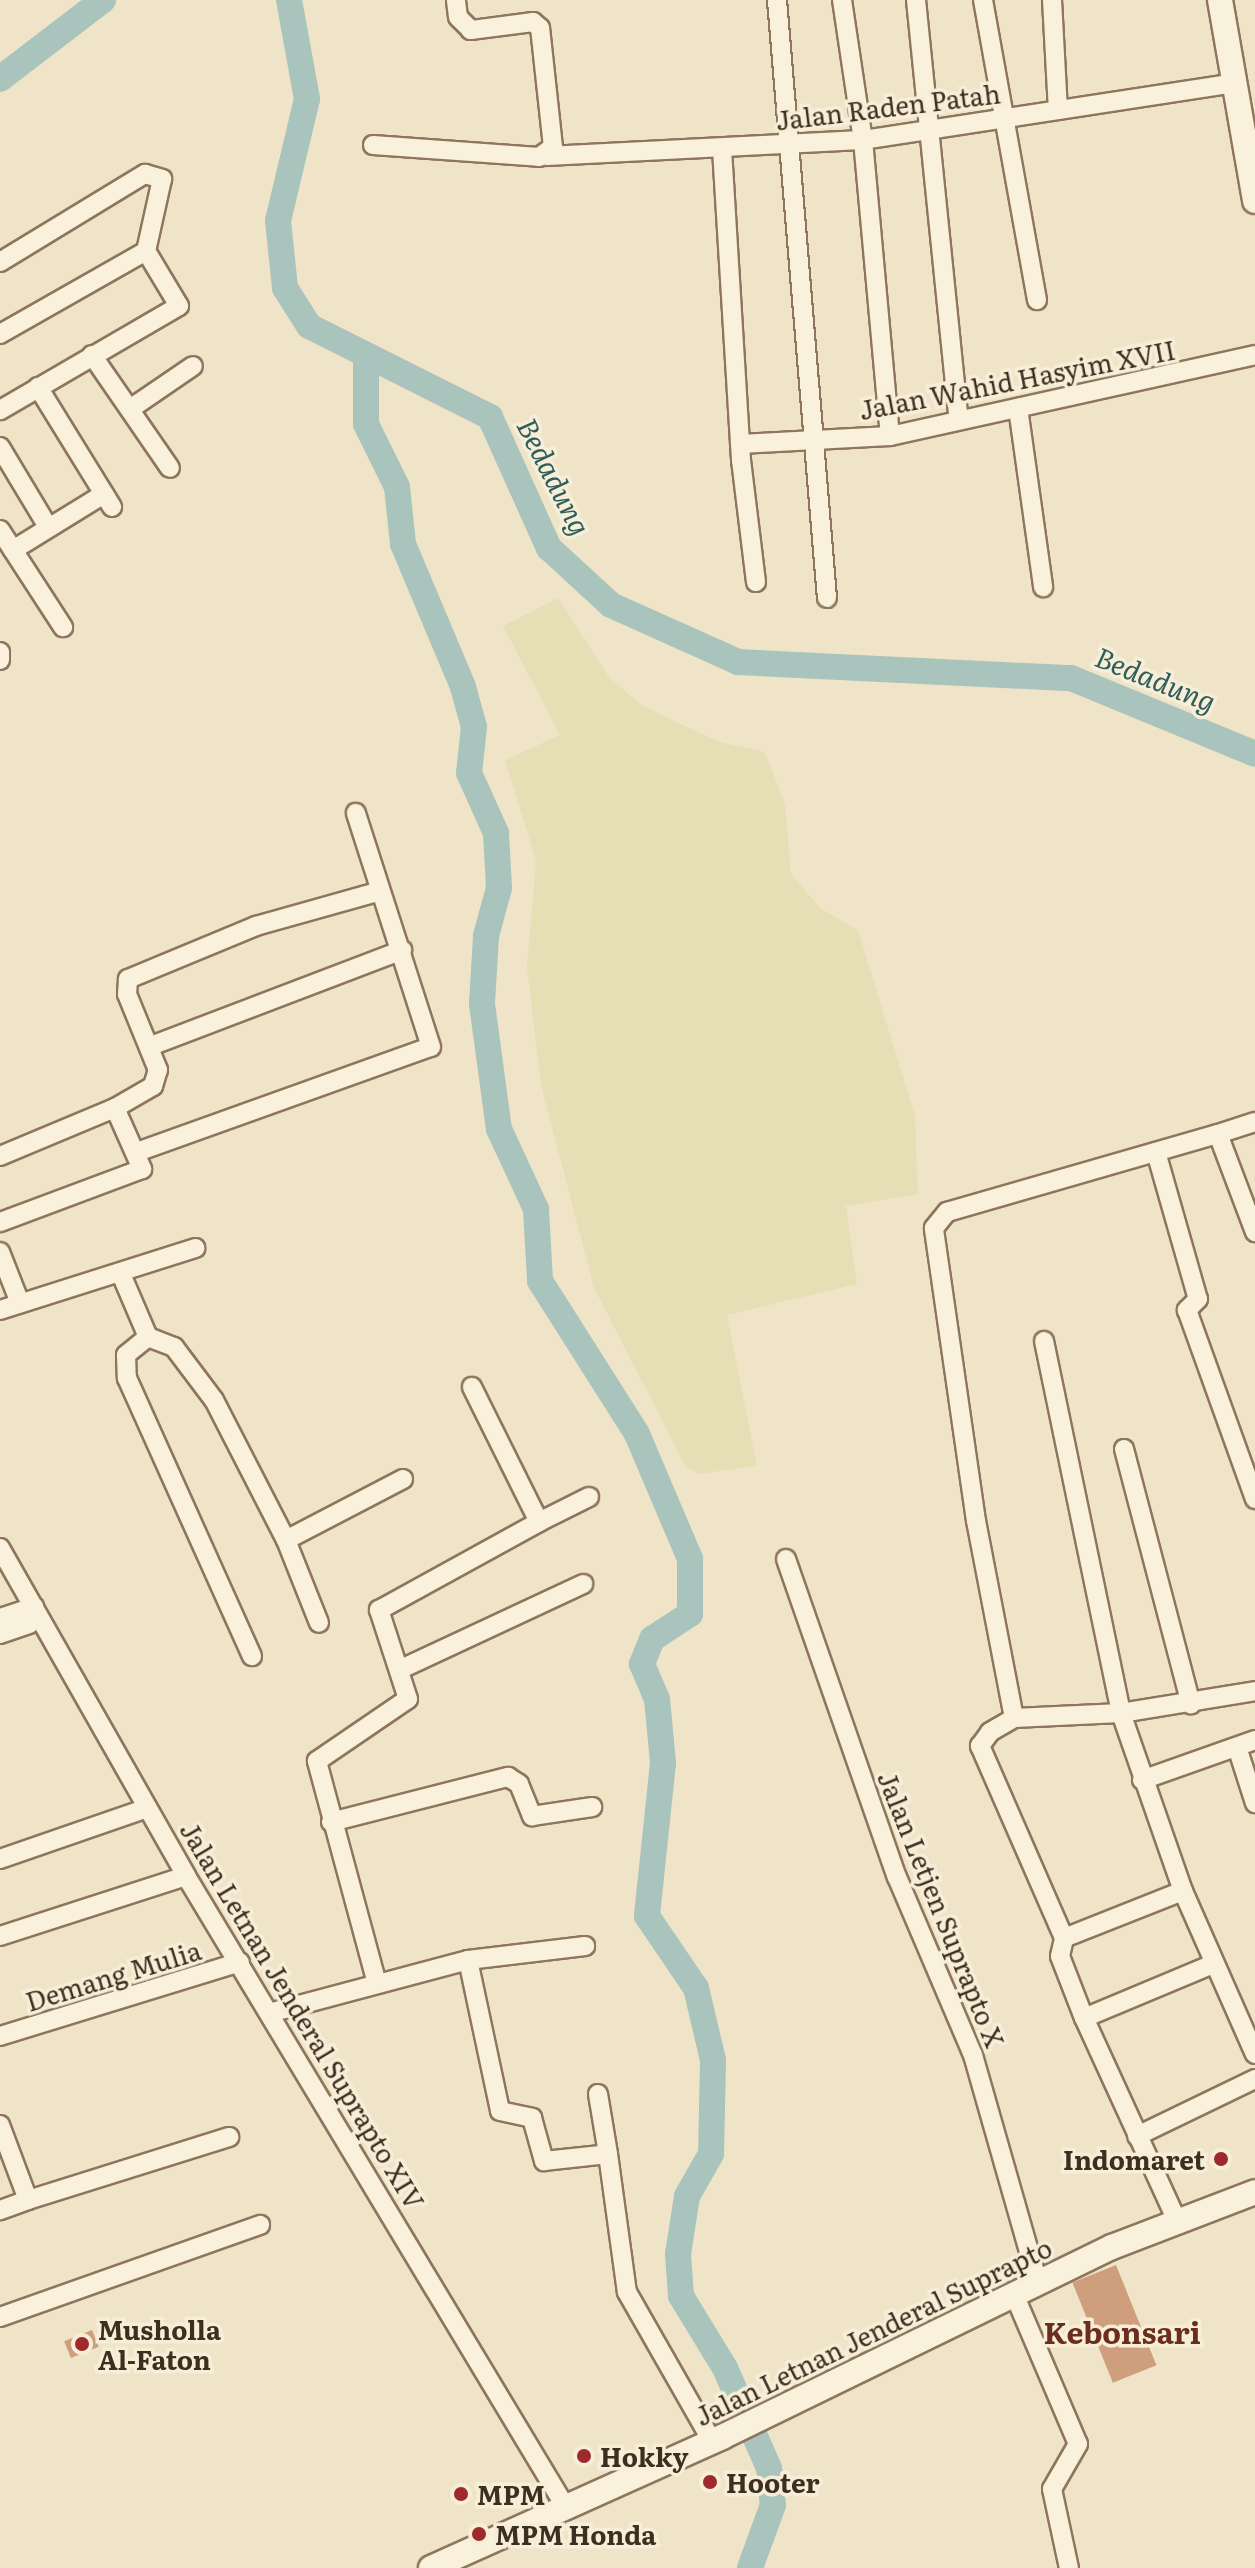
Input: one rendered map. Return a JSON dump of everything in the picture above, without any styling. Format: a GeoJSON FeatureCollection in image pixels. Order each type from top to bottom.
{"type":"FeatureCollection","features":[{"type":"Feature","properties":{"kind":"main road"},"geometry":{"type":"LineString","coordinates":[[1220,0],[1255,201]]}},
{"type":"Feature","properties":{"kind":"main road","name":"Jalan Letnan Jenderal Suprapto"},"geometry":{"type":"LineString","coordinates":[[431,2568],[464,2561],[565,2506],[717,2439],[1014,2294],[1255,2192]]}},
{"type":"Feature","properties":{"kind":"street"},"geometry":{"type":"LineString","coordinates":[[456,0],[458,17],[471,30],[533,22],[540,28],[554,138],[546,156]]}},
{"type":"Feature","properties":{"kind":"street"},"geometry":{"type":"LineString","coordinates":[[777,0],[827,598]]}},
{"type":"Feature","properties":{"kind":"street"},"geometry":{"type":"LineString","coordinates":[[842,0],[863,140],[890,436]]}},
{"type":"Feature","properties":{"kind":"street"},"geometry":{"type":"LineString","coordinates":[[916,0],[959,420]]}},
{"type":"Feature","properties":{"kind":"street"},"geometry":{"type":"LineString","coordinates":[[983,0],[1037,300]]}},
{"type":"Feature","properties":{"kind":"street"},"geometry":{"type":"LineString","coordinates":[[1052,0],[1058,110]]}},
{"type":"Feature","properties":{"kind":"street","name":"Jalan Raden Patah"},"geometry":{"type":"LineString","coordinates":[[373,145],[546,156],[863,140],[1234,83]]}},
{"type":"Feature","properties":{"kind":"street"},"geometry":{"type":"LineString","coordinates":[[722,149],[740,444],[756,582]]}},
{"type":"Feature","properties":{"kind":"street"},"geometry":{"type":"LineString","coordinates":[[0,262],[153,172],[163,188],[146,251],[0,334]]}},
{"type":"Feature","properties":{"kind":"street"},"geometry":{"type":"LineString","coordinates":[[0,410],[179,306],[146,251]]}},
{"type":"Feature","properties":{"kind":"street"},"geometry":{"type":"LineString","coordinates":[[92,355],[170,468]]}},
{"type":"Feature","properties":{"kind":"street","name":"Jalan Wahid Hasyim XVII"},"geometry":{"type":"LineString","coordinates":[[740,444],[890,436],[1255,355]]}},
{"type":"Feature","properties":{"kind":"street"},"geometry":{"type":"LineString","coordinates":[[130,409],[193,366]]}},
{"type":"Feature","properties":{"kind":"street"},"geometry":{"type":"LineString","coordinates":[[13,550],[48,527],[108,501],[38,387]]}},
{"type":"Feature","properties":{"kind":"street"},"geometry":{"type":"LineString","coordinates":[[1018,408],[1043,587]]}},
{"type":"Feature","properties":{"kind":"street"},"geometry":{"type":"LineString","coordinates":[[0,447],[48,527]]}},
{"type":"Feature","properties":{"kind":"street"},"geometry":{"type":"LineString","coordinates":[[0,530],[63,627]]}},
{"type":"Feature","properties":{"kind":"street"},"geometry":{"type":"LineString","coordinates":[[0,652],[0,660]]}},
{"type":"Feature","properties":{"kind":"street"},"geometry":{"type":"LineString","coordinates":[[137,1152],[427,1052],[430,1038],[402,950],[377,892],[356,813]]}},
{"type":"Feature","properties":{"kind":"street"},"geometry":{"type":"LineString","coordinates":[[0,1156],[115,1108],[153,1086],[158,1070],[151,1046],[127,994],[128,979],[256,926],[377,892]]}},
{"type":"Feature","properties":{"kind":"street"},"geometry":{"type":"LineString","coordinates":[[151,1046],[402,950]]}},
{"type":"Feature","properties":{"kind":"street"},"geometry":{"type":"LineString","coordinates":[[0,1222],[139,1173],[137,1152],[115,1108]]}},
{"type":"Feature","properties":{"kind":"street"},"geometry":{"type":"LineString","coordinates":[[1014,1718],[973,1506],[934,1228],[947,1212],[1255,1122]]}},
{"type":"Feature","properties":{"kind":"street"},"geometry":{"type":"LineString","coordinates":[[1218,1134],[1255,1232]]}},
{"type":"Feature","properties":{"kind":"street"},"geometry":{"type":"LineString","coordinates":[[1156,1152],[1198,1299],[1187,1310],[1255,1499]]}},
{"type":"Feature","properties":{"kind":"street"},"geometry":{"type":"LineString","coordinates":[[0,1310],[195,1248]]}},
{"type":"Feature","properties":{"kind":"street"},"geometry":{"type":"LineString","coordinates":[[0,1252],[20,1303]]}},
{"type":"Feature","properties":{"kind":"street"},"geometry":{"type":"LineString","coordinates":[[121,1274],[148,1337],[174,1347],[193,1367],[286,1540],[319,1623]]}},
{"type":"Feature","properties":{"kind":"street"},"geometry":{"type":"LineString","coordinates":[[148,1337],[126,1355],[127,1378],[252,1656]]}},
{"type":"Feature","properties":{"kind":"street"},"geometry":{"type":"LineString","coordinates":[[1044,1341],[1121,1713],[1183,1891],[1255,2054]]}},
{"type":"Feature","properties":{"kind":"street"},"geometry":{"type":"LineString","coordinates":[[472,1387],[539,1522]]}},
{"type":"Feature","properties":{"kind":"street"},"geometry":{"type":"LineString","coordinates":[[1124,1449],[1191,1704]]}},
{"type":"Feature","properties":{"kind":"street"},"geometry":{"type":"LineString","coordinates":[[286,1540],[403,1479]]}},
{"type":"Feature","properties":{"kind":"street"},"geometry":{"type":"LineString","coordinates":[[376,1980],[331,1822],[319,1756],[404,1707],[410,1690],[379,1610],[589,1497]]}},
{"type":"Feature","properties":{"kind":"street","name":"Jalan Letnan Jenderal Suprapto XIV"},"geometry":{"type":"LineString","coordinates":[[0,1548],[31,1615],[186,1876],[273,2012],[565,2506]]}},
{"type":"Feature","properties":{"kind":"street","name":"Jalan Letjen Suprapto X"},"geometry":{"type":"LineString","coordinates":[[786,1559],[897,1877],[973,2055],[1038,2283]]}},
{"type":"Feature","properties":{"kind":"street"},"geometry":{"type":"LineString","coordinates":[[403,1668],[583,1584]]}},
{"type":"Feature","properties":{"kind":"street"},"geometry":{"type":"LineString","coordinates":[[0,1618],[31,1615]]}},
{"type":"Feature","properties":{"kind":"street"},"geometry":{"type":"LineString","coordinates":[[0,1634],[31,1615]]}},
{"type":"Feature","properties":{"kind":"street"},"geometry":{"type":"LineString","coordinates":[[1178,2223],[1084,2018],[1060,1956],[1064,1938],[980,1746],[990,1732],[1014,1718],[1121,1713],[1191,1704],[1255,1691]]}},
{"type":"Feature","properties":{"kind":"street"},"geometry":{"type":"LineString","coordinates":[[1142,1780],[1255,1740]]}},
{"type":"Feature","properties":{"kind":"street"},"geometry":{"type":"LineString","coordinates":[[1237,1747],[1255,1803]]}},
{"type":"Feature","properties":{"kind":"street"},"geometry":{"type":"LineString","coordinates":[[331,1822],[508,1777],[519,1784],[532,1816],[592,1807]]}},
{"type":"Feature","properties":{"kind":"street"},"geometry":{"type":"LineString","coordinates":[[0,1859],[147,1808]]}},
{"type":"Feature","properties":{"kind":"street"},"geometry":{"type":"LineString","coordinates":[[0,1936],[186,1876]]}},
{"type":"Feature","properties":{"kind":"street"},"geometry":{"type":"LineString","coordinates":[[1064,1938],[1183,1891]]}},
{"type":"Feature","properties":{"kind":"street"},"geometry":{"type":"LineString","coordinates":[[273,2012],[376,1980],[468,1960],[585,1946]]}},
{"type":"Feature","properties":{"kind":"street"},"geometry":{"type":"LineString","coordinates":[[468,1960],[500,2111],[532,2118],[544,2161],[608,2154]]}},
{"type":"Feature","properties":{"kind":"street","name":"Demang Mulia"},"geometry":{"type":"LineString","coordinates":[[0,2036],[240,1962]]}},
{"type":"Feature","properties":{"kind":"street"},"geometry":{"type":"LineString","coordinates":[[1084,2018],[1213,1964]]}},
{"type":"Feature","properties":{"kind":"street"},"geometry":{"type":"LineString","coordinates":[[1137,2136],[1255,2079]]}},
{"type":"Feature","properties":{"kind":"street"},"geometry":{"type":"LineString","coordinates":[[598,2094],[627,2292],[717,2439]]}},
{"type":"Feature","properties":{"kind":"street"},"geometry":{"type":"LineString","coordinates":[[1,2122],[28,2200]]}},
{"type":"Feature","properties":{"kind":"street"},"geometry":{"type":"LineString","coordinates":[[0,2210],[229,2137]]}},
{"type":"Feature","properties":{"kind":"street"},"geometry":{"type":"LineString","coordinates":[[0,2317],[260,2225]]}},
{"type":"Feature","properties":{"kind":"street"},"geometry":{"type":"LineString","coordinates":[[1014,2294],[1078,2444],[1051,2497],[1069,2568]]}},
{"type":"Feature","properties":{"kind":"shaded area"},"geometry":{"type":"Polygon","coordinates":[[[558,598],[609,677],[641,705],[719,742],[765,752],[785,804],[791,874],[820,908],[858,930],[915,1116],[918,1194],[846,1206],[857,1284],[727,1315],[757,1466],[698,1474],[685,1465],[594,1288],[541,1085],[527,967],[536,861],[505,760],[560,735],[503,626],[558,598]]]}},
{"type":"Feature","properties":{"kind":"building"},"geometry":{"type":"Polygon","coordinates":[[[1116,2265],[1156,2365],[1113,2383],[1072,2283],[1116,2265]]]}},
{"type":"Feature","properties":{"kind":"building","name":"Musholla Al-Faton"},"geometry":{"type":"Polygon","coordinates":[[[92,2330],[99,2347],[71,2358],[64,2341],[92,2330]]]}},
{"type":"Feature","properties":{"kind":"waterway","name":"Bedadung"},"geometry":{"type":"LineString","coordinates":[[0,79],[103,0]]}},
{"type":"Feature","properties":{"kind":"waterway","name":"Bedadung"},"geometry":{"type":"LineString","coordinates":[[289,0],[307,99],[278,221],[285,288],[309,326],[490,417],[549,548],[611,605],[738,662],[1071,678],[1255,754]]}},
{"type":"Feature","properties":{"kind":"waterway"},"geometry":{"type":"LineString","coordinates":[[366,355],[366,424],[397,487],[403,544],[463,687],[474,727],[469,773],[496,833],[499,888],[486,936],[482,1004],[499,1129],[536,1209],[540,1281],[637,1434],[690,1559],[690,1614],[652,1639],[642,1664],[657,1699],[663,1763],[647,1916],[696,1988],[713,2060],[711,2154],[687,2196],[678,2254],[681,2296],[725,2368],[769,2468],[773,2505],[750,2568]]}},
{"type":"Feature","properties":{"kind":"place","name":"Indomaret"},"geometry":{"type":"Point","coordinates":[1221,2159]}},
{"type":"Feature","properties":{"kind":"place","name":"Musholla Al-Faton"},"geometry":{"type":"Point","coordinates":[82,2344]}},
{"type":"Feature","properties":{"kind":"place","name":"Hokky"},"geometry":{"type":"Point","coordinates":[584,2456]}},
{"type":"Feature","properties":{"kind":"place","name":"Hooter"},"geometry":{"type":"Point","coordinates":[710,2482]}},
{"type":"Feature","properties":{"kind":"place","name":"MPM"},"geometry":{"type":"Point","coordinates":[461,2494]}},
{"type":"Feature","properties":{"kind":"place","name":"MPM Honda"},"geometry":{"type":"Point","coordinates":[479,2534]}},
{"type":"Feature","properties":{"kind":"district","name":"Kebonsari"},"geometry":{"type":"Point","coordinates":[1122,2331]}}]}
